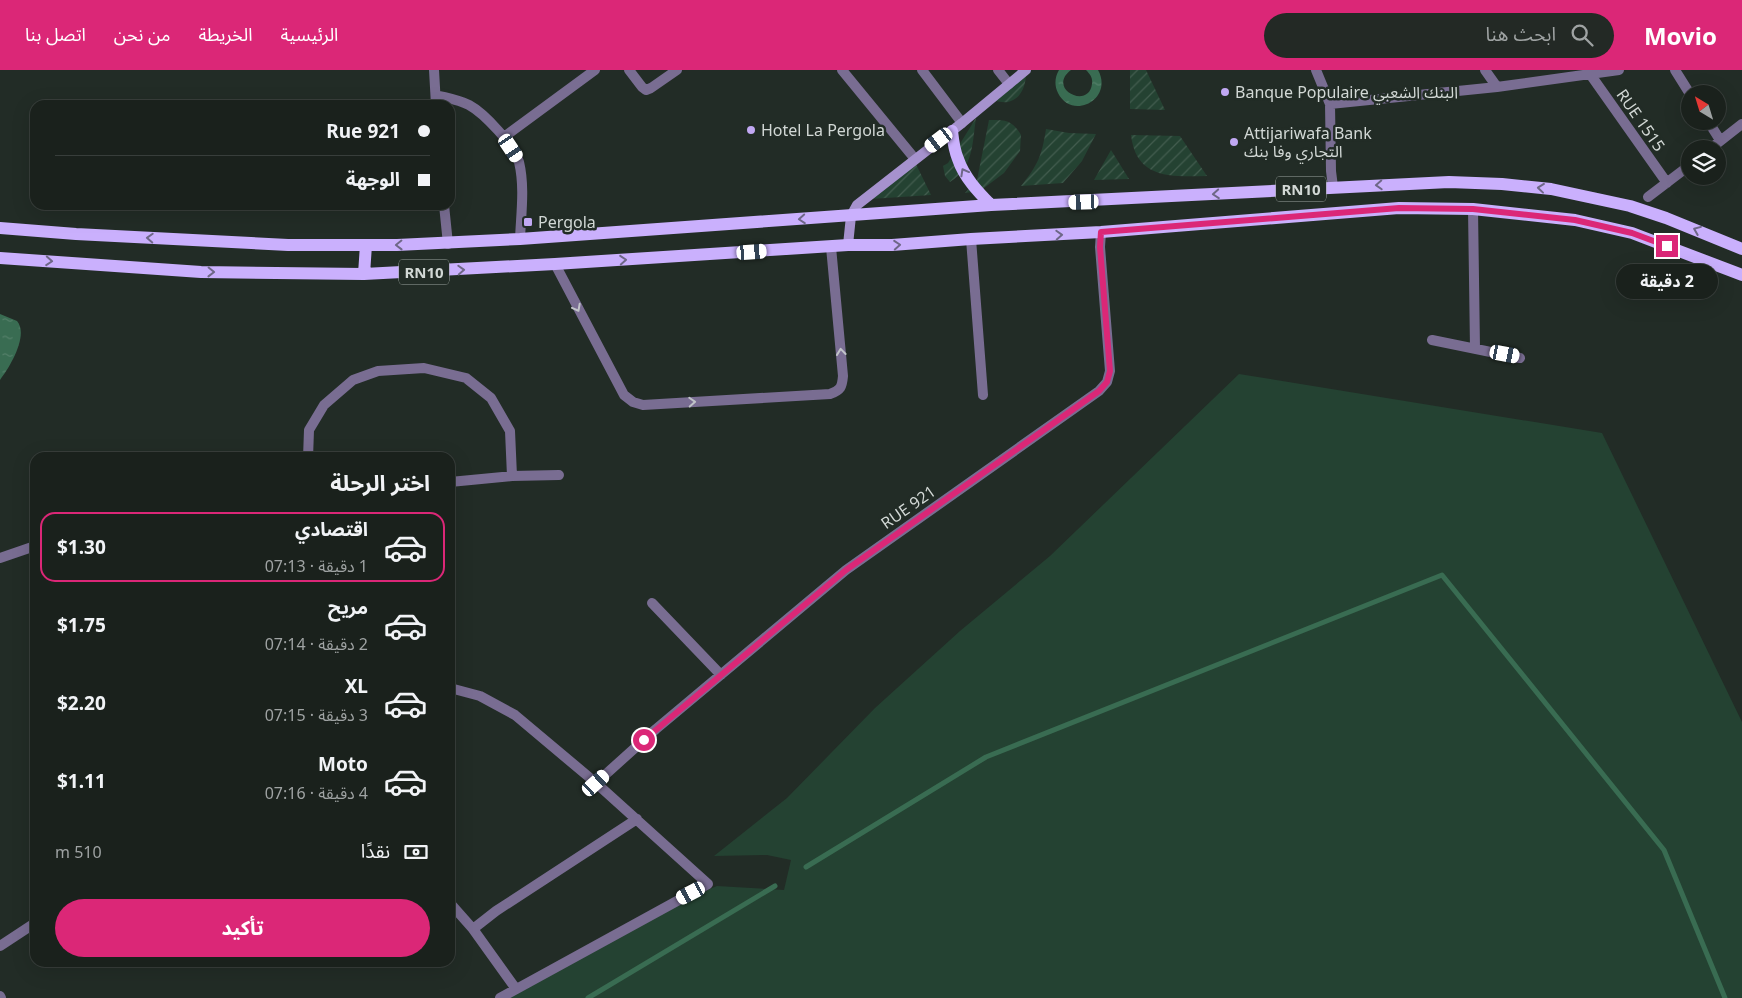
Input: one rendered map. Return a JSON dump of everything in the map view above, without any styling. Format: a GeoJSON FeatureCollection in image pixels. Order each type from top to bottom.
{"type":"FeatureCollection","features":[{"type":"Feature","properties":{"kind":"main road"},"geometry":{"type":"LineString","coordinates":[[952,131],[958,159],[967,177],[991,205]]}},
{"type":"Feature","properties":{"kind":"main road","name":"RN10"},"geometry":{"type":"LineString","coordinates":[[0,228],[76,234],[288,245],[448,244],[991,205],[1449,182],[1502,184],[1550,189],[1639,209],[1742,249]]}},
{"type":"Feature","properties":{"kind":"main road","name":"RN10"},"geometry":{"type":"LineString","coordinates":[[0,258],[201,272],[364,274],[1101,232],[1399,208],[1473,209],[1575,220],[1632,233],[1742,275]]}},
{"type":"Feature","properties":{"kind":"main road"},"geometry":{"type":"LineString","coordinates":[[364,274],[366,245]]}},
{"type":"Feature","properties":{"kind":"street"},"geometry":{"type":"LineString","coordinates":[[434,70],[436,100]]}},
{"type":"Feature","properties":{"kind":"street"},"geometry":{"type":"LineString","coordinates":[[504,137],[595,70]]}},
{"type":"Feature","properties":{"kind":"street"},"geometry":{"type":"LineString","coordinates":[[628,70],[646,90],[677,70]]}},
{"type":"Feature","properties":{"kind":"street"},"geometry":{"type":"LineString","coordinates":[[842,70],[915,159]]}},
{"type":"Feature","properties":{"kind":"street"},"geometry":{"type":"LineString","coordinates":[[922,70],[962,123]]}},
{"type":"Feature","properties":{"kind":"street"},"geometry":{"type":"LineString","coordinates":[[998,70],[1010,84]]}},
{"type":"Feature","properties":{"kind":"street"},"geometry":{"type":"LineString","coordinates":[[848,245],[851,216],[857,205],[1026,70]]}},
{"type":"Feature","properties":{"kind":"street"},"geometry":{"type":"LineString","coordinates":[[1316,70],[1330,104],[1333,187]]}},
{"type":"Feature","properties":{"kind":"street"},"geometry":{"type":"LineString","coordinates":[[1485,70],[1497,87]]}},
{"type":"Feature","properties":{"kind":"street"},"geometry":{"type":"LineString","coordinates":[[1330,104],[1497,87],[1583,73],[1619,70]]}},
{"type":"Feature","properties":{"kind":"street"},"geometry":{"type":"LineString","coordinates":[[1675,70],[1684,85]]}},
{"type":"Feature","properties":{"kind":"street","name":"RUE 1515"},"geometry":{"type":"LineString","coordinates":[[1583,73],[1667,183]]}},
{"type":"Feature","properties":{"kind":"street"},"geometry":{"type":"LineString","coordinates":[[455,103],[468,105],[480,112],[504,137],[519,160],[522,181],[520,239]]}},
{"type":"Feature","properties":{"kind":"street"},"geometry":{"type":"LineString","coordinates":[[1714,130],[1720,140],[1742,124]]}},
{"type":"Feature","properties":{"kind":"street"},"geometry":{"type":"LineString","coordinates":[[1648,197],[1681,172]]}},
{"type":"Feature","properties":{"kind":"street"},"geometry":{"type":"LineString","coordinates":[[1473,209],[1475,348]]}},
{"type":"Feature","properties":{"kind":"street"},"geometry":{"type":"LineString","coordinates":[[445,210],[448,244]]}},
{"type":"Feature","properties":{"kind":"street","name":"RUE 921"},"geometry":{"type":"LineString","coordinates":[[596,783],[656,729],[846,570],[1099,391],[1107,382],[1110,371],[1100,247],[1101,232]]}},
{"type":"Feature","properties":{"kind":"street"},"geometry":{"type":"LineString","coordinates":[[971,239],[983,395]]}},
{"type":"Feature","properties":{"kind":"street"},"geometry":{"type":"LineString","coordinates":[[555,264],[624,395],[632,402],[643,405],[830,394],[838,391],[842,386],[843,376],[831,247]]}},
{"type":"Feature","properties":{"kind":"street"},"geometry":{"type":"LineString","coordinates":[[1432,340],[1520,358]]}},
{"type":"Feature","properties":{"kind":"street"},"geometry":{"type":"LineString","coordinates":[[308,452],[309,430],[324,405],[352,380],[378,371],[424,368],[466,378],[491,398],[510,431],[512,476]]}},
{"type":"Feature","properties":{"kind":"street"},"geometry":{"type":"LineString","coordinates":[[455,482],[512,476],[559,476]]}},
{"type":"Feature","properties":{"kind":"street"},"geometry":{"type":"LineString","coordinates":[[0,558],[30,548]]}},
{"type":"Feature","properties":{"kind":"street"},"geometry":{"type":"LineString","coordinates":[[652,603],[721,675]]}},
{"type":"Feature","properties":{"kind":"street"},"geometry":{"type":"LineString","coordinates":[[455,689],[480,696],[515,715],[596,783],[708,884],[500,998]]}},
{"type":"Feature","properties":{"kind":"street"},"geometry":{"type":"LineString","coordinates":[[473,929],[496,911],[637,819]]}},
{"type":"Feature","properties":{"kind":"street"},"geometry":{"type":"LineString","coordinates":[[455,908],[473,929],[516,989]]}},
{"type":"Feature","properties":{"kind":"street"},"geometry":{"type":"LineString","coordinates":[[0,946],[30,926]]}},
{"type":"Feature","properties":{"kind":"shaded area"},"geometry":{"type":"Polygon","coordinates":[[[1130,70],[1146,70],[1165,110],[1130,109],[1130,70]]]}},
{"type":"Feature","properties":{"kind":"shaded area"},"geometry":{"type":"Polygon","coordinates":[[[1026,73],[1024,86],[1017,98],[1006,102],[992,100],[1026,73]]]}},
{"type":"Feature","properties":{"kind":"shaded area"},"geometry":{"type":"Polygon","coordinates":[[[976,118],[971,154],[968,162],[958,176],[950,182],[945,176],[943,166],[948,163],[976,118]]]}},
{"type":"Feature","properties":{"kind":"shaded area"},"geometry":{"type":"Polygon","coordinates":[[[989,120],[1004,121],[1015,126],[1021,135],[1020,151],[1004,173],[980,191],[965,193],[977,180],[989,120]]]}},
{"type":"Feature","properties":{"kind":"shaded area"},"geometry":{"type":"Polygon","coordinates":[[[1046,129],[1069,133],[1096,134],[1082,161],[1063,183],[1021,186],[1032,172],[1038,159],[1046,129]]]}},
{"type":"Feature","properties":{"kind":"shaded area"},"geometry":{"type":"Polygon","coordinates":[[[1131,135],[1180,136],[1207,176],[1168,175],[1148,168],[1140,160],[1134,149],[1131,135]]]}},
{"type":"Feature","properties":{"kind":"shaded area"},"geometry":{"type":"Polygon","coordinates":[[[1111,150],[1129,179],[1094,180],[1111,150]]]}},
{"type":"Feature","properties":{"kind":"shaded area"},"geometry":{"type":"Polygon","coordinates":[[[913,158],[931,195],[856,200],[913,158]]]}},
{"type":"Feature","properties":{"kind":"shaded area"},"geometry":{"type":"Polygon","coordinates":[[[1239,374],[1602,433],[1742,722],[1742,998],[502,998],[654,913],[717,886],[784,890],[791,860],[767,855],[714,856],[787,798],[875,708],[960,631],[1050,556],[1239,374]]]}},
{"type":"Feature","properties":{"kind":"water"},"geometry":{"type":"Polygon","coordinates":[[[1059,70],[1071,70],[1065,77],[1063,84],[1066,90],[1077,96],[1089,92],[1092,84],[1091,76],[1086,70],[1098,70],[1101,80],[1100,90],[1096,97],[1089,103],[1081,106],[1072,105],[1064,101],[1056,87],[1056,78],[1059,70]]]}},
{"type":"Feature","properties":{"kind":"water"},"geometry":{"type":"Polygon","coordinates":[[[0,314],[17,321],[21,334],[17,351],[0,380],[0,314]]]}},
{"type":"Feature","properties":{"kind":"waterway"},"geometry":{"type":"LineString","coordinates":[[806,867],[986,757],[1442,575],[1664,850],[1725,998]]}},
{"type":"Feature","properties":{"kind":"waterway"},"geometry":{"type":"LineString","coordinates":[[588,998],[775,886]]}},
{"type":"Feature","properties":{"kind":"place","name":"Banque Populaire البنك الشعبي"},"geometry":{"type":"Point","coordinates":[1225,92]}},
{"type":"Feature","properties":{"kind":"place","name":"Hotel La Pergola"},"geometry":{"type":"Point","coordinates":[751,130]}},
{"type":"Feature","properties":{"kind":"place","name":"Attijariwafa Bank التجاري وفا بنك"},"geometry":{"type":"Point","coordinates":[1234,142]}},
{"type":"Feature","properties":{"kind":"place","name":"Pergola"},"geometry":{"type":"Point","coordinates":[528,222]}},
{"type":"Feature","properties":{"kind":"route"},"geometry":{"type":"LineString","coordinates":[[644,740],[846,570],[1099,391],[1107,382],[1110,371],[1100,247],[1101,232],[1399,208],[1443,207],[1575,220],[1632,233],[1667,246]]}}]}
